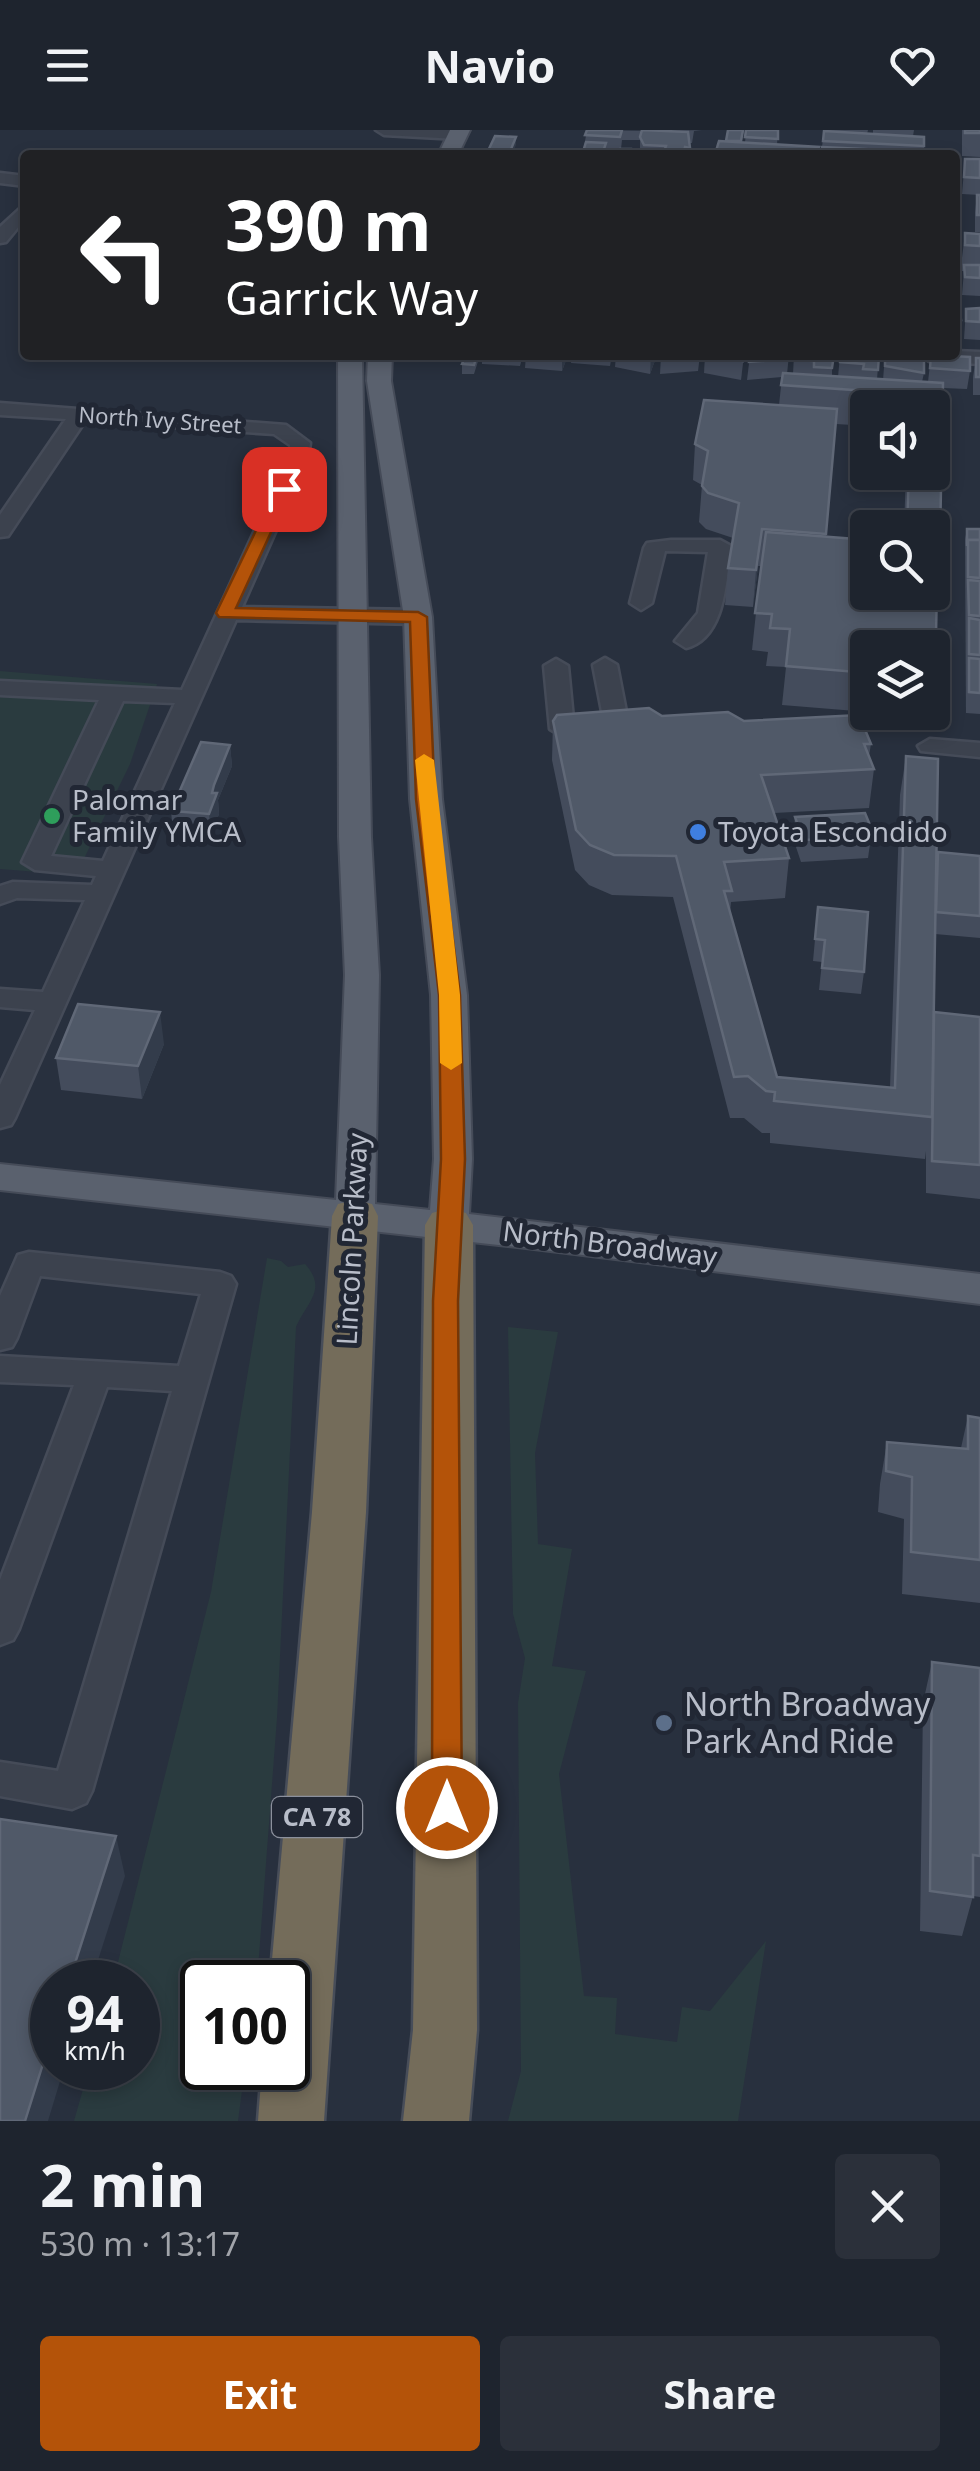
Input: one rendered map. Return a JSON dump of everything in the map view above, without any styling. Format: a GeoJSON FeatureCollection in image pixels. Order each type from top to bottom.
{"type":"FeatureCollection","features":[{"type":"Feature","properties":{"kind":"highway","name":"Lincoln Parkway"},"geometry":{"type":"LineString","coordinates":[[291,2121],[335,1571],[356,1216]]}},
{"type":"Feature","properties":{"kind":"highway"},"geometry":{"type":"LineString","coordinates":[[436,2121],[445,2030],[446,1301],[450,1226]]}},
{"type":"Feature","properties":{"kind":"main road","name":"Lincoln Parkway"},"geometry":{"type":"LineString","coordinates":[[350,360],[356,837],[362,975],[356,1216]]}},
{"type":"Feature","properties":{"kind":"main road"},"geometry":{"type":"LineString","coordinates":[[380,360],[378,381],[418,617],[426,799],[450,995],[450,1226]]}},
{"type":"Feature","properties":{"kind":"main road","name":"North Broadway"},"geometry":{"type":"LineString","coordinates":[[0,1178],[450,1226],[980,1290]]}},
{"type":"Feature","properties":{"kind":"street"},"geometry":{"type":"LineString","coordinates":[[384,130],[459,132]]}},
{"type":"Feature","properties":{"kind":"street"},"geometry":{"type":"LineString","coordinates":[[0,240],[20,215]]}},
{"type":"Feature","properties":{"kind":"street","name":"North Ivy Street"},"geometry":{"type":"LineString","coordinates":[[0,409],[279,429],[300,443],[298,458],[225,613]]}},
{"type":"Feature","properties":{"kind":"street"},"geometry":{"type":"LineString","coordinates":[[0,531],[79,415]]}},
{"type":"Feature","properties":{"kind":"street"},"geometry":{"type":"LineString","coordinates":[[641,602],[663,547],[720,546],[709,614],[686,641]]}},
{"type":"Feature","properties":{"kind":"street"},"geometry":{"type":"LineString","coordinates":[[0,1118],[10,1075],[52,1002],[108,882],[225,613],[418,617]]}},
{"type":"Feature","properties":{"kind":"street"},"geometry":{"type":"LineString","coordinates":[[604,665],[617,727]]}},
{"type":"Feature","properties":{"kind":"street"},"geometry":{"type":"LineString","coordinates":[[556,666],[562,729]]}},
{"type":"Feature","properties":{"kind":"street"},"geometry":{"type":"LineString","coordinates":[[0,688],[189,697]]}},
{"type":"Feature","properties":{"kind":"street"},"geometry":{"type":"LineString","coordinates":[[108,882],[36,862],[114,694]]}},
{"type":"Feature","properties":{"kind":"street"},"geometry":{"type":"LineString","coordinates":[[930,746],[980,750]]}},
{"type":"Feature","properties":{"kind":"street"},"geometry":{"type":"LineString","coordinates":[[0,896],[13,890],[108,882]]}},
{"type":"Feature","properties":{"kind":"street"},"geometry":{"type":"LineString","coordinates":[[0,998],[52,1002]]}},
{"type":"Feature","properties":{"kind":"street"},"geometry":{"type":"LineString","coordinates":[[0,1338],[29,1264],[220,1284],[72,1791],[0,1779]]}},
{"type":"Feature","properties":{"kind":"street"},"geometry":{"type":"LineString","coordinates":[[0,1369],[192,1379]]}},
{"type":"Feature","properties":{"kind":"street"},"geometry":{"type":"LineString","coordinates":[[0,1629],[95,1374]]}},
{"type":"Feature","properties":{"kind":"shaded area","name":"Palomar Family YMCA"},"geometry":{"type":"Polygon","coordinates":[[[0,671],[157,684],[130,764],[76,875],[0,869],[0,671]]]}},
{"type":"Feature","properties":{"kind":"shaded area"},"geometry":{"type":"Polygon","coordinates":[[[267,1258],[288,1267],[305,1264],[315,1288],[296,1327],[277,1718],[259,1960],[180,1960],[180,2090],[242,2090],[238,2121],[74,2121],[83,2090],[160,2090],[160,1960],[119,1960],[211,1592],[267,1258]]]}},
{"type":"Feature","properties":{"kind":"shaded area"},"geometry":{"type":"Polygon","coordinates":[[[508,1327],[558,1332],[535,1453],[538,1544],[572,1549],[552,1666],[586,1671],[559,1774],[584,1996],[617,1998],[615,2034],[677,2042],[682,2007],[710,2011],[766,1941],[738,2121],[508,2121],[521,2071],[518,1703],[525,1658],[513,1614],[508,1327]]]}},
{"type":"Feature","properties":{"kind":"building"},"geometry":{"type":"Polygon","coordinates":[[[587,130],[622,130],[620,137],[585,135],[587,130]]]}},
{"type":"Feature","properties":{"kind":"building"},"geometry":{"type":"Polygon","coordinates":[[[642,130],[688,132],[690,148],[665,150],[666,146],[644,145],[642,130]]]}},
{"type":"Feature","properties":{"kind":"building"},"geometry":{"type":"Polygon","coordinates":[[[728,130],[743,130],[741,141],[726,141],[728,130]]]}},
{"type":"Feature","properties":{"kind":"building"},"geometry":{"type":"Polygon","coordinates":[[[746,130],[778,130],[778,139],[745,137],[746,130]]]}},
{"type":"Feature","properties":{"kind":"building"},"geometry":{"type":"Polygon","coordinates":[[[824,131],[924,137],[924,146],[823,141],[824,131]]]}},
{"type":"Feature","properties":{"kind":"building"},"geometry":{"type":"Polygon","coordinates":[[[495,136],[516,137],[511,150],[488,150],[495,136]]]}},
{"type":"Feature","properties":{"kind":"building"},"geometry":{"type":"Polygon","coordinates":[[[719,141],[819,147],[818,150],[716,150],[719,141]]]}},
{"type":"Feature","properties":{"kind":"building"},"geometry":{"type":"Polygon","coordinates":[[[586,142],[606,143],[604,150],[584,150],[586,142]]]}},
{"type":"Feature","properties":{"kind":"building"},"geometry":{"type":"Polygon","coordinates":[[[822,147],[883,150],[822,150],[822,147]]]}},
{"type":"Feature","properties":{"kind":"building"},"geometry":{"type":"Polygon","coordinates":[[[965,159],[980,159],[980,178],[964,177],[965,159]]]}},
{"type":"Feature","properties":{"kind":"building"},"geometry":{"type":"Polygon","coordinates":[[[965,233],[980,234],[980,246],[965,245],[965,233]]]}},
{"type":"Feature","properties":{"kind":"building"},"geometry":{"type":"Polygon","coordinates":[[[964,265],[980,265],[980,278],[965,277],[964,265]]]}},
{"type":"Feature","properties":{"kind":"building"},"geometry":{"type":"Polygon","coordinates":[[[980,308],[980,322],[966,321],[966,309],[980,308]]]}},
{"type":"Feature","properties":{"kind":"building"},"geometry":{"type":"Polygon","coordinates":[[[970,357],[970,371],[930,368],[931,360],[970,357]]]}},
{"type":"Feature","properties":{"kind":"building"},"geometry":{"type":"Polygon","coordinates":[[[976,358],[980,358],[980,377],[976,377],[976,358]]]}},
{"type":"Feature","properties":{"kind":"building"},"geometry":{"type":"Polygon","coordinates":[[[794,360],[833,360],[832,368],[814,367],[814,361],[794,360]]]}},
{"type":"Feature","properties":{"kind":"building"},"geometry":{"type":"Polygon","coordinates":[[[879,360],[878,370],[863,369],[864,364],[840,362],[879,360]]]}},
{"type":"Feature","properties":{"kind":"building"},"geometry":{"type":"Polygon","coordinates":[[[885,360],[924,360],[924,373],[885,366],[885,360]]]}},
{"type":"Feature","properties":{"kind":"building"},"geometry":{"type":"Polygon","coordinates":[[[783,373],[943,383],[943,390],[781,385],[783,373]]]}},
{"type":"Feature","properties":{"kind":"building"},"geometry":{"type":"Polygon","coordinates":[[[704,400],[837,409],[826,534],[762,529],[756,570],[728,568],[739,503],[708,493],[702,486],[708,451],[695,444],[704,400]]]}},
{"type":"Feature","properties":{"kind":"building"},"geometry":{"type":"Polygon","coordinates":[[[908,490],[941,490],[941,510],[908,510],[908,490]]]}},
{"type":"Feature","properties":{"kind":"building"},"geometry":{"type":"Polygon","coordinates":[[[967,529],[980,529],[980,540],[968,540],[967,546],[967,529]]]}},
{"type":"Feature","properties":{"kind":"building"},"geometry":{"type":"Polygon","coordinates":[[[766,532],[850,539],[850,610],[937,610],[936,630],[850,630],[850,671],[786,666],[790,629],[770,628],[772,614],[755,613],[766,532]]]}},
{"type":"Feature","properties":{"kind":"building"},"geometry":{"type":"Polygon","coordinates":[[[968,540],[980,540],[980,578],[968,577],[968,540]]]}},
{"type":"Feature","properties":{"kind":"building"},"geometry":{"type":"Polygon","coordinates":[[[968,580],[980,581],[980,616],[969,615],[968,580]]]}},
{"type":"Feature","properties":{"kind":"building"},"geometry":{"type":"Polygon","coordinates":[[[969,618],[980,620],[980,655],[969,654],[969,618]]]}},
{"type":"Feature","properties":{"kind":"building"},"geometry":{"type":"Polygon","coordinates":[[[969,658],[980,659],[980,693],[969,692],[969,658]]]}},
{"type":"Feature","properties":{"kind":"building"},"geometry":{"type":"Polygon","coordinates":[[[649,708],[662,716],[728,712],[744,721],[850,715],[850,730],[865,730],[871,744],[864,744],[874,769],[761,775],[789,858],[724,862],[732,891],[724,891],[777,1077],[895,1088],[906,756],[938,759],[932,1117],[774,1101],[775,1092],[766,1091],[748,1076],[734,1077],[676,856],[614,855],[590,845],[576,830],[553,721],[557,715],[649,708]]]}},
{"type":"Feature","properties":{"kind":"building"},"geometry":{"type":"Polygon","coordinates":[[[201,742],[230,745],[214,785],[212,793],[217,793],[209,814],[171,811],[201,742]]]}},
{"type":"Feature","properties":{"kind":"building"},"geometry":{"type":"Polygon","coordinates":[[[865,813],[872,830],[868,830],[870,837],[803,840],[795,817],[865,813]]]}},
{"type":"Feature","properties":{"kind":"building"},"geometry":{"type":"Polygon","coordinates":[[[938,852],[980,856],[980,916],[936,912],[938,852]]]}},
{"type":"Feature","properties":{"kind":"building"},"geometry":{"type":"Polygon","coordinates":[[[818,907],[868,912],[864,972],[822,968],[825,940],[815,939],[818,907]]]}},
{"type":"Feature","properties":{"kind":"building"},"geometry":{"type":"Polygon","coordinates":[[[78,1004],[160,1012],[138,1066],[56,1058],[78,1004]]]}},
{"type":"Feature","properties":{"kind":"building"},"geometry":{"type":"Polygon","coordinates":[[[934,1012],[980,1017],[980,1165],[932,1161],[934,1012]]]}},
{"type":"Feature","properties":{"kind":"building"},"geometry":{"type":"Polygon","coordinates":[[[968,1416],[980,1418],[980,1560],[911,1552],[912,1477],[886,1471],[887,1442],[968,1449],[968,1416]]]}},
{"type":"Feature","properties":{"kind":"building"},"geometry":{"type":"Polygon","coordinates":[[[932,1662],[980,1668],[980,1856],[973,1855],[973,1897],[930,1891],[932,1662]]]}},
{"type":"Feature","properties":{"kind":"building"},"geometry":{"type":"Polygon","coordinates":[[[0,1819],[116,1836],[76,1960],[30,1960],[30,2090],[35,2090],[25,2121],[0,2121],[0,1819]]]}},
{"type":"Feature","properties":{"kind":"slow traffic"},"geometry":{"type":"LineString","coordinates":[[424,760],[450,995],[451,1063]]}},
{"type":"Feature","properties":{"kind":"place","name":"Palomar Family YMCA"},"geometry":{"type":"Point","coordinates":[52,816]}},
{"type":"Feature","properties":{"kind":"place","name":"Toyota Escondido"},"geometry":{"type":"Point","coordinates":[698,832]}},
{"type":"Feature","properties":{"kind":"place","name":"North Broadway Park And Ride"},"geometry":{"type":"Point","coordinates":[664,1723]}},
{"type":"Feature","properties":{"kind":"route"},"geometry":{"type":"LineString","coordinates":[[284,489],[225,613],[418,617],[426,799],[450,995],[453,1159],[446,1301],[447,1808]]}}]}
